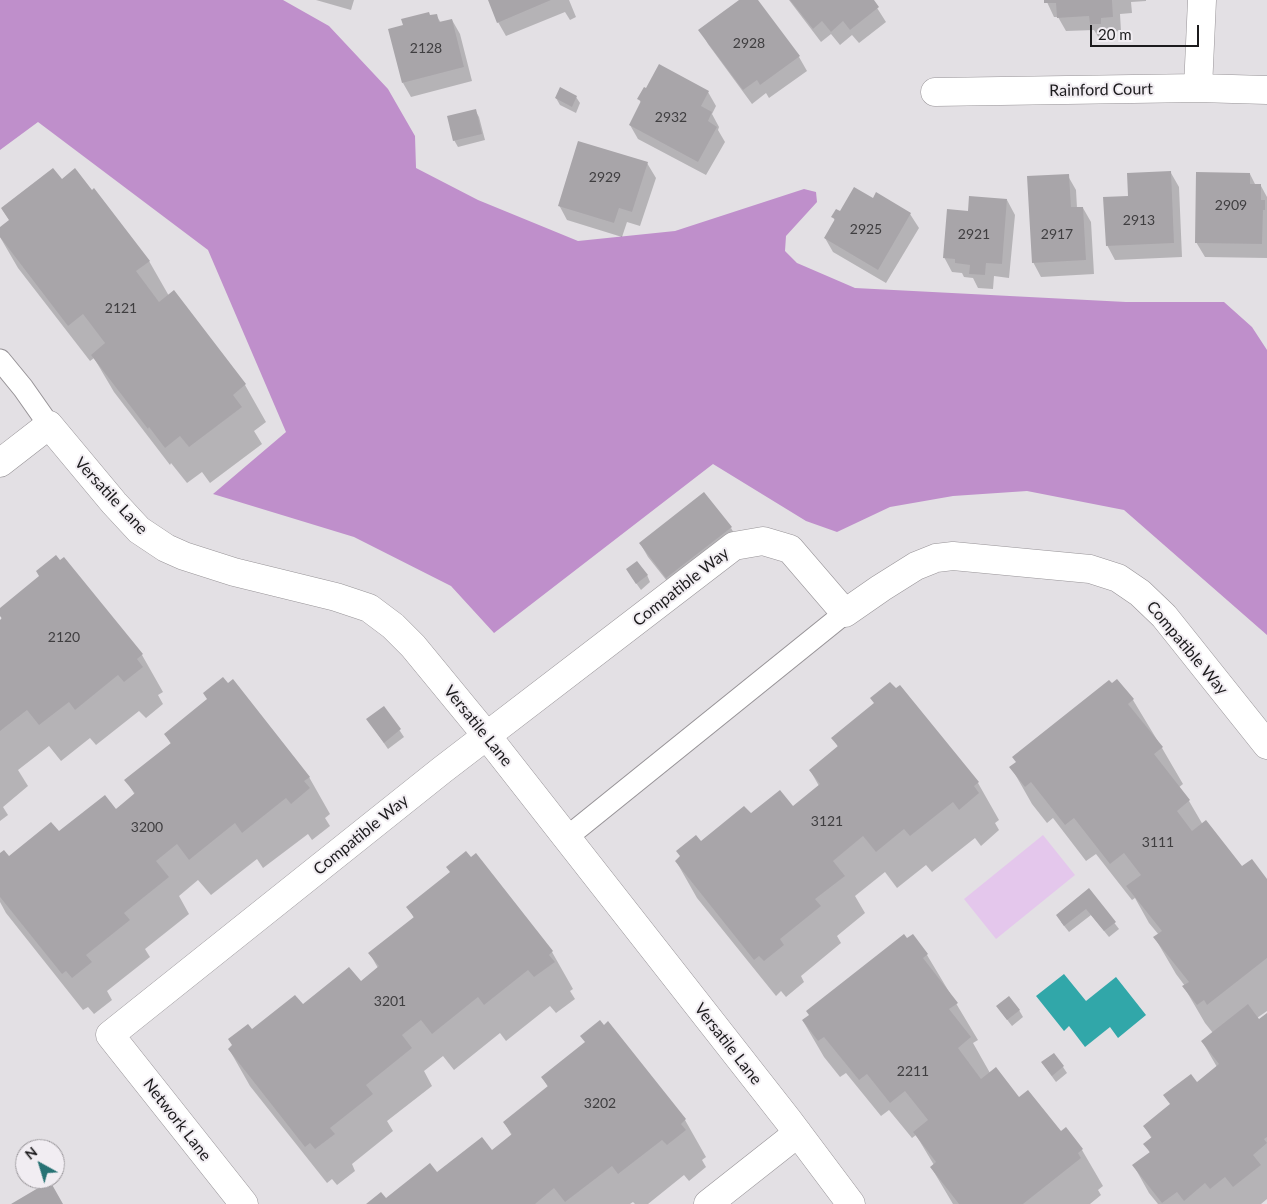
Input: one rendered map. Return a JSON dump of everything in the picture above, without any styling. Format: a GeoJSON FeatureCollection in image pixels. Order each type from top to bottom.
{"type":"FeatureCollection","features":[{"type":"Feature","properties":{"kind":"street"},"geometry":{"type":"LineString","coordinates":[[1198,88],[1202,0]]}},
{"type":"Feature","properties":{"kind":"street","name":"Rainford Court"},"geometry":{"type":"LineString","coordinates":[[935,92],[1198,88],[1267,90]]}},
{"type":"Feature","properties":{"kind":"street"},"geometry":{"type":"LineString","coordinates":[[0,463],[49,425]]}},
{"type":"Feature","properties":{"kind":"street","name":"Versatile Lane"},"geometry":{"type":"LineString","coordinates":[[49,425],[139,530],[166,548],[184,556],[234,572],[336,596],[369,608],[393,626],[413,646],[487,736],[798,1133],[850,1204]]}},
{"type":"Feature","properties":{"kind":"street","name":"Compatible Way"},"geometry":{"type":"LineString","coordinates":[[110,1035],[487,736],[734,546],[763,541],[790,549],[845,613],[916,566],[936,558],[953,556],[1090,569],[1118,578],[1140,593],[1164,616],[1267,745]]}},
{"type":"Feature","properties":{"kind":"street","name":"Network Lane"},"geometry":{"type":"LineString","coordinates":[[110,1035],[244,1204]]}},
{"type":"Feature","properties":{"kind":"street"},"geometry":{"type":"LineString","coordinates":[[708,1204],[798,1133]]}},
{"type":"Feature","properties":{"kind":"lane"},"geometry":{"type":"LineString","coordinates":[[0,360],[23,388],[49,425]]}},
{"type":"Feature","properties":{"kind":"lane"},"geometry":{"type":"LineString","coordinates":[[566,838],[845,613]]}},
{"type":"Feature","properties":{"kind":"shaded area"},"geometry":{"type":"Polygon","coordinates":[[[0,0],[283,0],[329,26],[388,89],[415,136],[416,168],[478,200],[578,241],[675,231],[804,189],[816,192],[817,202],[786,236],[785,251],[797,263],[855,288],[1126,302],[1224,302],[1252,327],[1267,350],[1267,635],[1124,510],[1027,491],[953,496],[890,507],[837,532],[806,521],[713,464],[494,633],[451,586],[354,537],[213,494],[286,432],[208,250],[38,122],[0,150],[0,0]]]}},
{"type":"Feature","properties":{"kind":"shaded area"},"geometry":{"type":"Polygon","coordinates":[[[1043,835],[1075,875],[996,939],[964,899],[1043,835]]]}},
{"type":"Feature","properties":{"kind":"water"},"geometry":{"type":"Polygon","coordinates":[[[1064,974],[1086,1001],[1116,977],[1146,1015],[1118,1038],[1110,1027],[1085,1047],[1069,1026],[1064,1031],[1036,996],[1064,974]]]}},
{"type":"Feature","properties":{"kind":"building"},"geometry":{"type":"Polygon","coordinates":[[[488,0],[551,0],[497,23],[488,0]]]}},
{"type":"Feature","properties":{"kind":"building"},"geometry":{"type":"Polygon","coordinates":[[[739,0],[758,0],[800,56],[760,85],[757,80],[743,90],[698,30],[739,0]]]}},
{"type":"Feature","properties":{"kind":"building"},"geometry":{"type":"Polygon","coordinates":[[[790,0],[874,0],[879,7],[850,30],[843,21],[831,32],[822,21],[813,29],[790,0]]]}},
{"type":"Feature","properties":{"kind":"building"},"geometry":{"type":"Polygon","coordinates":[[[1044,0],[1112,0],[1113,17],[1101,18],[1101,24],[1090,24],[1089,16],[1057,18],[1056,3],[1044,3],[1044,0]]]}},
{"type":"Feature","properties":{"kind":"building"},"geometry":{"type":"Polygon","coordinates":[[[429,12],[430,15],[437,14],[439,22],[452,19],[464,67],[402,83],[388,29],[403,25],[401,19],[429,12]]]}},
{"type":"Feature","properties":{"kind":"building"},"geometry":{"type":"Polygon","coordinates":[[[659,64],[709,91],[701,106],[712,112],[708,121],[717,127],[698,162],[629,125],[641,101],[637,99],[644,87],[646,88],[659,64]]]}},
{"type":"Feature","properties":{"kind":"building"},"geometry":{"type":"Polygon","coordinates":[[[560,87],[577,96],[572,107],[555,98],[560,87]]]}},
{"type":"Feature","properties":{"kind":"building"},"geometry":{"type":"Polygon","coordinates":[[[476,109],[482,134],[453,141],[447,116],[476,109]]]}},
{"type":"Feature","properties":{"kind":"building"},"geometry":{"type":"Polygon","coordinates":[[[578,141],[648,162],[632,212],[619,208],[614,223],[558,206],[578,141]]]}},
{"type":"Feature","properties":{"kind":"building"},"geometry":{"type":"Polygon","coordinates":[[[53,168],[62,179],[75,168],[92,190],[94,188],[150,261],[136,271],[159,302],[174,290],[246,384],[233,395],[242,407],[189,447],[180,436],[165,448],[91,355],[105,343],[83,314],[68,326],[0,237],[0,227],[9,220],[1,208],[53,168]]]}},
{"type":"Feature","properties":{"kind":"building"},"geometry":{"type":"Polygon","coordinates":[[[1171,171],[1174,243],[1106,246],[1103,197],[1128,196],[1127,173],[1171,171]]]}},
{"type":"Feature","properties":{"kind":"building"},"geometry":{"type":"Polygon","coordinates":[[[1196,172],[1250,173],[1250,184],[1261,184],[1261,200],[1265,200],[1262,244],[1195,243],[1196,172]]]}},
{"type":"Feature","properties":{"kind":"building"},"geometry":{"type":"Polygon","coordinates":[[[1069,174],[1071,207],[1083,207],[1086,260],[1032,263],[1027,176],[1069,174]]]}},
{"type":"Feature","properties":{"kind":"building"},"geometry":{"type":"Polygon","coordinates":[[[854,187],[873,198],[876,192],[911,213],[878,270],[824,238],[835,219],[831,217],[836,209],[840,211],[854,187]]]}},
{"type":"Feature","properties":{"kind":"building"},"geometry":{"type":"Polygon","coordinates":[[[969,196],[1007,199],[1002,264],[986,263],[985,275],[969,274],[970,265],[955,263],[955,259],[943,258],[947,209],[968,211],[969,196]]]}},
{"type":"Feature","properties":{"kind":"building"},"geometry":{"type":"Polygon","coordinates":[[[704,492],[732,527],[666,578],[639,543],[704,492]]]}},
{"type":"Feature","properties":{"kind":"building"},"geometry":{"type":"Polygon","coordinates":[[[56,555],[60,560],[64,557],[143,654],[137,659],[143,667],[124,682],[118,675],[75,710],[69,702],[39,725],[27,710],[0,731],[0,620],[2,618],[0,616],[0,608],[39,576],[36,571],[56,555]]]}},
{"type":"Feature","properties":{"kind":"building"},"geometry":{"type":"Polygon","coordinates":[[[637,561],[648,575],[636,584],[626,569],[637,561]]]}},
{"type":"Feature","properties":{"kind":"building"},"geometry":{"type":"Polygon","coordinates":[[[223,677],[228,683],[233,679],[310,777],[304,781],[310,788],[291,804],[286,798],[242,833],[235,823],[189,860],[177,844],[156,861],[169,877],[124,913],[130,920],[86,955],[92,962],[72,978],[66,971],[62,974],[0,897],[0,853],[4,850],[9,856],[51,822],[59,831],[105,795],[116,809],[135,793],[124,780],[171,743],[164,734],[207,699],[203,693],[223,677]]]}},
{"type":"Feature","properties":{"kind":"building"},"geometry":{"type":"Polygon","coordinates":[[[1117,679],[1134,699],[1128,704],[1163,747],[1154,754],[1190,800],[1177,811],[1192,831],[1206,820],[1242,866],[1252,859],[1267,879],[1267,958],[1207,1005],[1204,1000],[1197,1005],[1182,986],[1189,982],[1153,937],[1162,931],[1126,886],[1141,875],[1124,853],[1110,864],[1074,818],[1065,825],[1031,782],[1025,787],[1009,767],[1016,762],[1012,757],[1109,680],[1112,683],[1117,679]]]}},
{"type":"Feature","properties":{"kind":"building"},"geometry":{"type":"Polygon","coordinates":[[[890,682],[896,688],[900,685],[979,782],[974,786],[979,793],[959,810],[953,802],[910,836],[904,829],[876,852],[863,836],[833,861],[845,876],[815,899],[821,906],[780,939],[784,945],[764,961],[759,956],[754,960],[675,861],[680,856],[676,851],[696,835],[701,841],[744,806],[751,813],[780,790],[793,806],[820,784],[809,770],[838,746],[831,738],[874,703],[870,698],[890,682]]]}},
{"type":"Feature","properties":{"kind":"building"},"geometry":{"type":"Polygon","coordinates":[[[384,706],[401,729],[384,743],[366,719],[384,706]]]}},
{"type":"Feature","properties":{"kind":"building"},"geometry":{"type":"Polygon","coordinates":[[[466,851],[471,857],[476,853],[553,951],[549,955],[555,962],[534,977],[528,970],[484,1005],[478,997],[432,1034],[421,1020],[402,1035],[412,1048],[366,1085],[373,1094],[330,1128],[335,1134],[315,1149],[310,1143],[305,1147],[228,1049],[232,1045],[228,1039],[248,1024],[252,1029],[295,995],[303,1004],[349,967],[361,981],[379,966],[368,953],[414,917],[406,907],[450,872],[446,867],[466,851]]]}},
{"type":"Feature","properties":{"kind":"building"},"geometry":{"type":"Polygon","coordinates":[[[1089,888],[1116,922],[1104,931],[1086,909],[1064,926],[1056,915],[1089,888]]]}},
{"type":"Feature","properties":{"kind":"building"},"geometry":{"type":"Polygon","coordinates":[[[904,934],[907,938],[913,934],[928,954],[923,958],[958,1003],[949,1009],[971,1037],[958,1048],[981,1079],[996,1067],[1019,1097],[1028,1090],[1061,1131],[1066,1127],[1083,1149],[1078,1153],[1081,1158],[1023,1204],[959,1204],[930,1167],[936,1162],[913,1132],[928,1120],[905,1091],[890,1103],[867,1074],[859,1080],[824,1037],[818,1041],[802,1020],[809,1015],[806,1011],[904,934]]]}},
{"type":"Feature","properties":{"kind":"building"},"geometry":{"type":"Polygon","coordinates":[[[1009,996],[1020,1010],[1007,1020],[996,1006],[1009,996]]]}},
{"type":"Feature","properties":{"kind":"building"},"geometry":{"type":"Polygon","coordinates":[[[1248,1004],[1259,1019],[1267,1013],[1267,1137],[1264,1139],[1267,1143],[1253,1155],[1261,1165],[1233,1187],[1225,1177],[1210,1189],[1205,1183],[1184,1201],[1177,1192],[1162,1203],[1132,1165],[1150,1152],[1143,1144],[1152,1137],[1143,1126],[1170,1104],[1163,1095],[1191,1074],[1197,1082],[1219,1064],[1201,1041],[1248,1004]]]}},
{"type":"Feature","properties":{"kind":"building"},"geometry":{"type":"Polygon","coordinates":[[[600,1020],[604,1025],[608,1021],[686,1119],[681,1124],[686,1130],[667,1145],[662,1140],[618,1174],[612,1166],[565,1202],[554,1188],[535,1204],[366,1204],[381,1192],[386,1198],[430,1163],[437,1172],[482,1137],[492,1150],[512,1134],[503,1122],[548,1086],[541,1077],[585,1042],[580,1036],[600,1020]]]}},
{"type":"Feature","properties":{"kind":"building"},"geometry":{"type":"Polygon","coordinates":[[[1054,1053],[1064,1066],[1052,1076],[1041,1062],[1054,1053]]]}},
{"type":"Feature","properties":{"kind":"building"},"geometry":{"type":"Polygon","coordinates":[[[36,1189],[55,1189],[63,1204],[11,1204],[36,1189]]]}}]}
